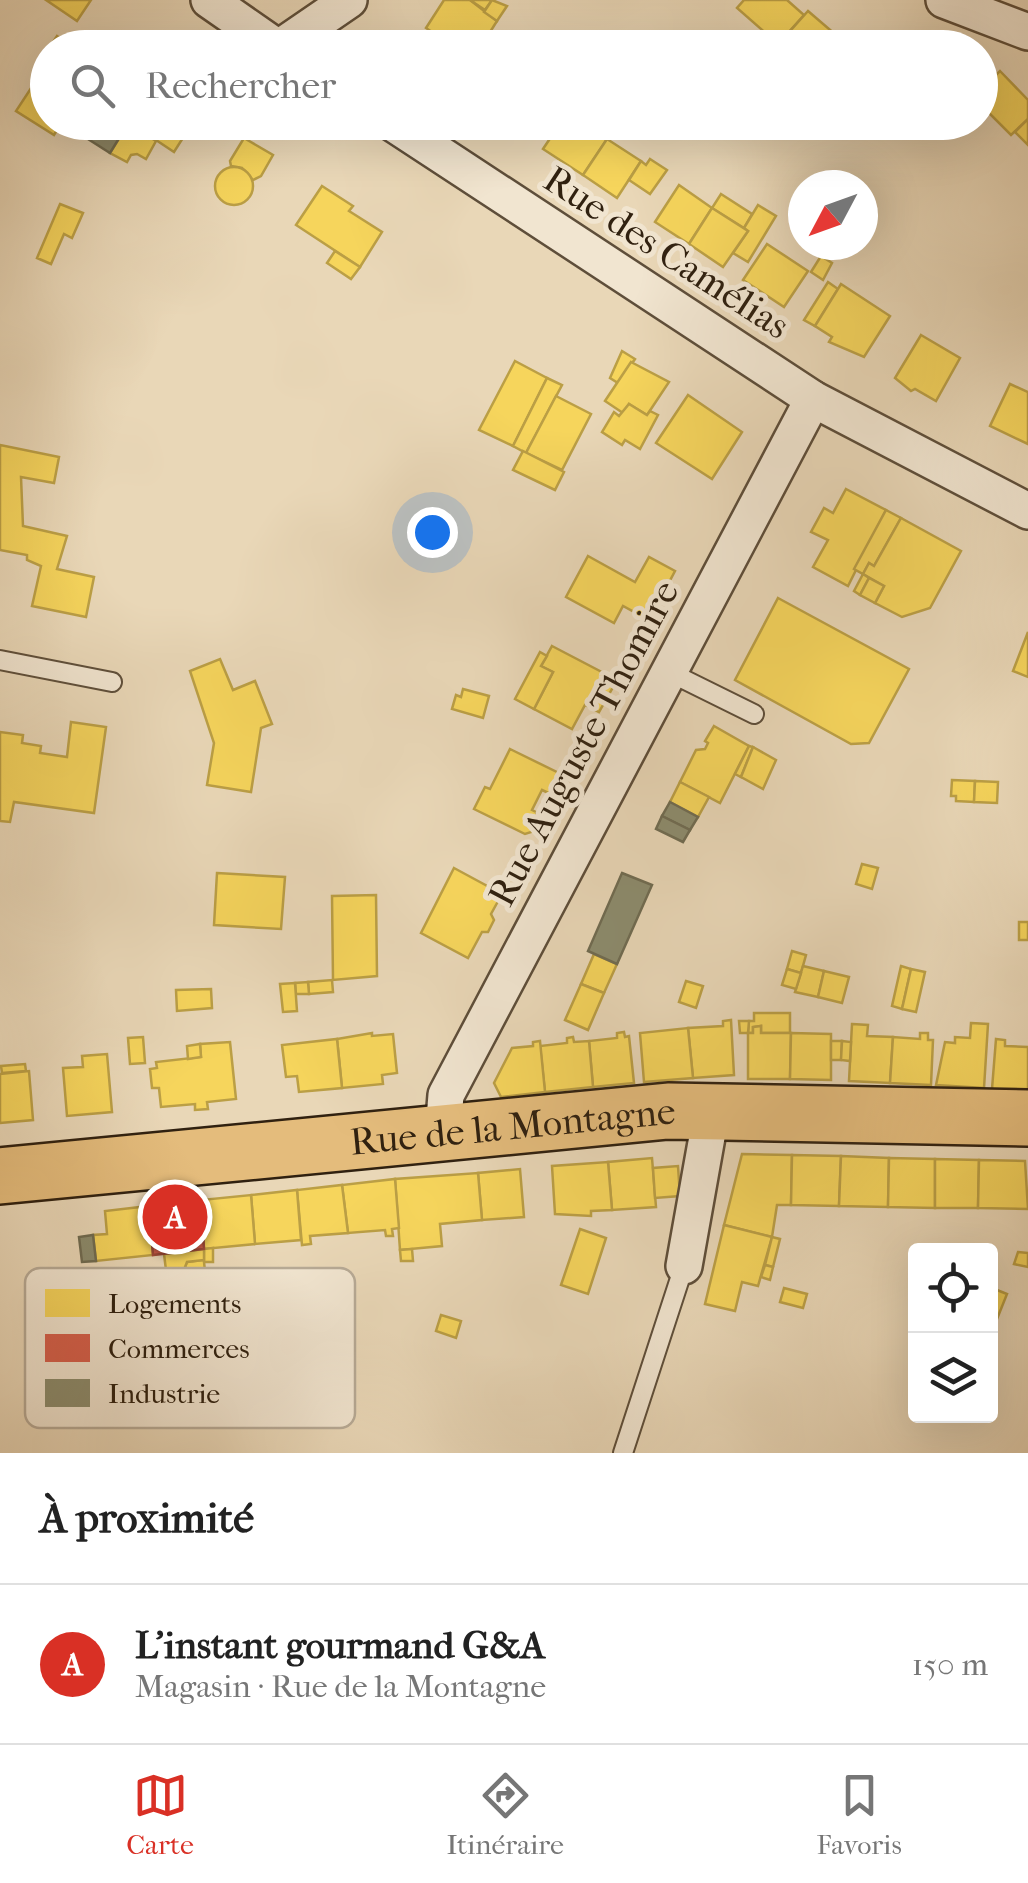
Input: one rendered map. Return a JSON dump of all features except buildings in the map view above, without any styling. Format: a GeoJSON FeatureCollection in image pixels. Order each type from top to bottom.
{"type":"FeatureCollection","features":[{"type":"Feature","properties":{"kind":"main road","name":"Rue de la Montagne"},"geometry":{"type":"LineString","coordinates":[[0,1176],[712,1109],[1028,1118]]}},
{"type":"Feature","properties":{"kind":"street"},"geometry":{"type":"LineString","coordinates":[[209,0],[252,30]]}},
{"type":"Feature","properties":{"kind":"street"},"geometry":{"type":"LineString","coordinates":[[305,30],[349,0]]}},
{"type":"Feature","properties":{"kind":"street"},"geometry":{"type":"LineString","coordinates":[[944,0],[1028,32]]}},
{"type":"Feature","properties":{"kind":"street","name":"Rue des Camélias"},"geometry":{"type":"LineString","coordinates":[[418,140],[813,398],[1028,511]]}},
{"type":"Feature","properties":{"kind":"street","name":"Rue Auguste Thomire"},"geometry":{"type":"LineString","coordinates":[[443,1132],[446,1096],[813,398]]}},
{"type":"Feature","properties":{"kind":"street"},"geometry":{"type":"LineString","coordinates":[[684,1266],[712,1109]]}},
{"type":"Feature","properties":{"kind":"lane"},"geometry":{"type":"LineString","coordinates":[[0,660],[112,682]]}},
{"type":"Feature","properties":{"kind":"lane"},"geometry":{"type":"LineString","coordinates":[[669,672],[754,714]]}},
{"type":"Feature","properties":{"kind":"lane"},"geometry":{"type":"LineString","coordinates":[[624,1453],[684,1266]]}},
{"type":"Feature","properties":{"kind":"place","name":"L'instant gourmand G&A"},"geometry":{"type":"Point","coordinates":[175,1217]}}]}
